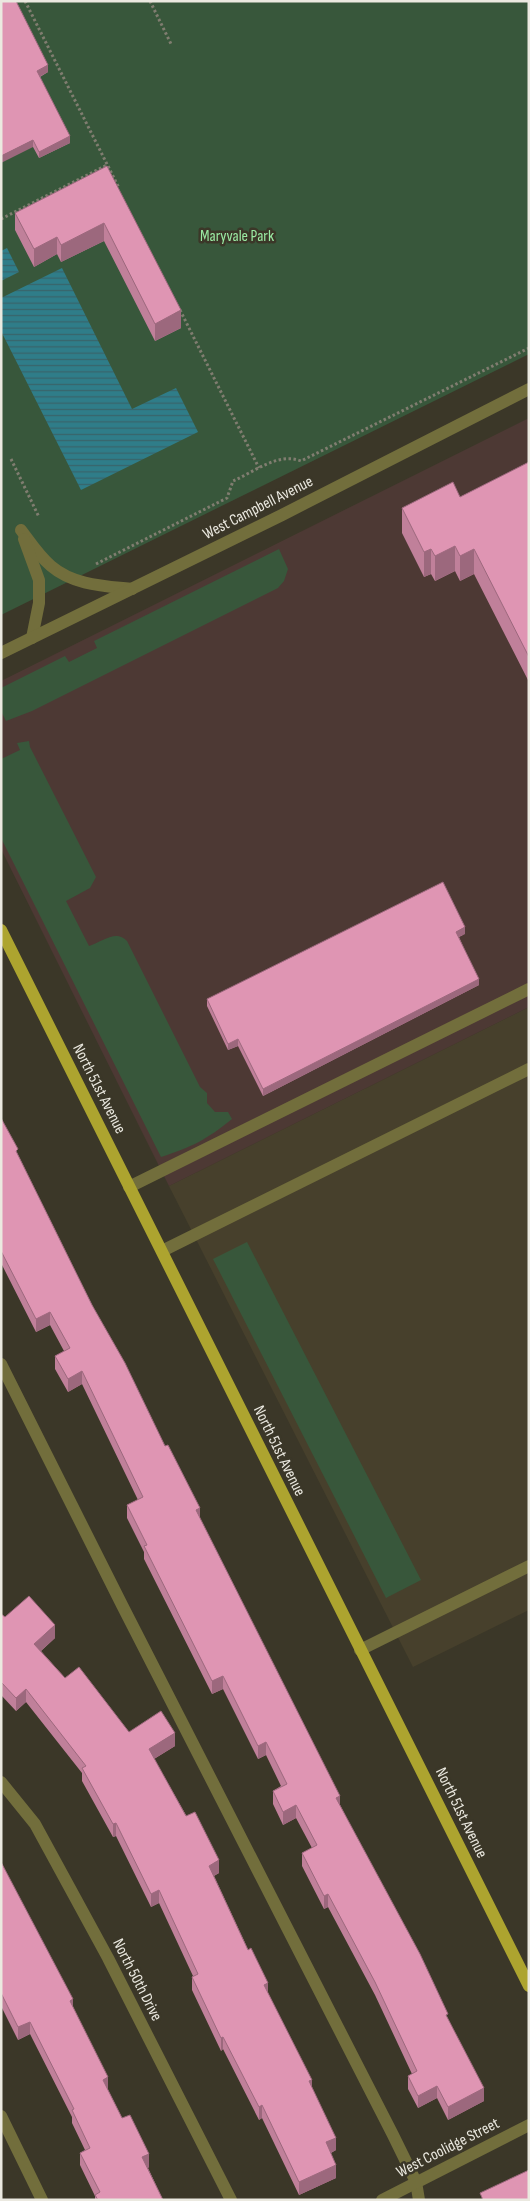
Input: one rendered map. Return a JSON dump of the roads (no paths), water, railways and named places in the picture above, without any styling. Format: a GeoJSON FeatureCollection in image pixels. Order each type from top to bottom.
{"type":"FeatureCollection","features":[{"type":"Feature","properties":{"kind":"main road","name":"North 51st Avenue"},"geometry":{"type":"LineString","coordinates":[[1,930],[529,1986]]}},
{"type":"Feature","properties":{"kind":"street","name":"West Campbell Avenue"},"geometry":{"type":"LineString","coordinates":[[1,653],[529,389]]}},
{"type":"Feature","properties":{"kind":"street"},"geometry":{"type":"LineString","coordinates":[[32,638],[39,603],[39,580],[20,530],[50,566],[70,579],[98,586],[132,589]]}},
{"type":"Feature","properties":{"kind":"street"},"geometry":{"type":"LineString","coordinates":[[129,1187],[529,989]]}},
{"type":"Feature","properties":{"kind":"street"},"geometry":{"type":"LineString","coordinates":[[162,1251],[529,1069]]}},
{"type":"Feature","properties":{"kind":"street"},"geometry":{"type":"LineString","coordinates":[[1,1364],[416,2182],[420,2200]]}},
{"type":"Feature","properties":{"kind":"street"},"geometry":{"type":"LineString","coordinates":[[360,1650],[529,1566]]}},
{"type":"Feature","properties":{"kind":"street","name":"North 50th Drive"},"geometry":{"type":"LineString","coordinates":[[1,1782],[40,1832],[108,1958],[231,2200]]}},
{"type":"Feature","properties":{"kind":"street"},"geometry":{"type":"LineString","coordinates":[[1,2116],[42,2200]]}},
{"type":"Feature","properties":{"kind":"street","name":"West Coolidge Street"},"geometry":{"type":"LineString","coordinates":[[382,2200],[529,2125]]}},
{"type":"Feature","properties":{"kind":"water"},"geometry":{"type":"Polygon","coordinates":[[[7,248],[19,272],[1,281],[1,251],[7,248]]]}},
{"type":"Feature","properties":{"kind":"water"},"geometry":{"type":"Polygon","coordinates":[[[62,268],[132,409],[176,388],[198,432],[81,490],[1,331],[1,298],[62,268]]]}},
{"type":"Feature","properties":{"kind":"park label","name":"Maryvale Park"},"geometry":{"type":"Point","coordinates":[237,236]}}]}
